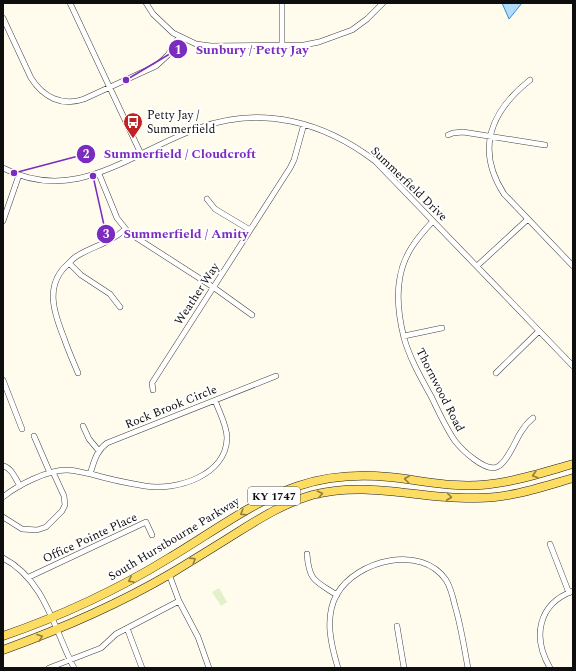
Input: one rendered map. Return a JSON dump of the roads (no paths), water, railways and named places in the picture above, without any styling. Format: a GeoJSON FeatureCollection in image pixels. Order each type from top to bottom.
{"type":"FeatureCollection","features":[{"type":"Feature","properties":{"kind":"main road","name":"South Hurstbourne Parkway"},"geometry":{"type":"LineString","coordinates":[[3,636],[52,618],[140,576],[256,505],[298,486],[320,480],[352,476],[388,477],[456,485],[485,485],[508,482],[573,464]]}},
{"type":"Feature","properties":{"kind":"main road","name":"KY 1747"},"geometry":{"type":"LineString","coordinates":[[3,650],[97,613],[169,574],[264,516],[284,506],[312,496],[352,489],[373,489],[456,498],[501,497],[573,478]]}},
{"type":"Feature","properties":{"kind":"street"},"geometry":{"type":"LineString","coordinates":[[70,3],[141,154]]}},
{"type":"Feature","properties":{"kind":"street"},"geometry":{"type":"LineString","coordinates":[[146,3],[153,14],[178,37],[205,46],[310,45],[346,34],[367,19],[383,3]]}},
{"type":"Feature","properties":{"kind":"street"},"geometry":{"type":"LineString","coordinates":[[282,3],[282,45]]}},
{"type":"Feature","properties":{"kind":"street"},"geometry":{"type":"LineString","coordinates":[[3,18],[31,78],[39,90],[58,101],[75,102],[84,99],[159,64],[168,55],[178,37]]}},
{"type":"Feature","properties":{"kind":"street"},"geometry":{"type":"LineString","coordinates":[[530,80],[504,105],[494,124],[491,136],[490,156],[492,169],[504,194],[573,265]]}},
{"type":"Feature","properties":{"kind":"street","name":"Summerfield Drive"},"geometry":{"type":"LineString","coordinates":[[3,168],[36,179],[56,181],[77,180],[99,174],[200,127],[235,119],[277,119],[304,124],[322,130],[360,149],[388,173],[573,366]]}},
{"type":"Feature","properties":{"kind":"street","name":"Weather Way"},"geometry":{"type":"LineString","coordinates":[[153,390],[152,383],[290,168],[294,160],[304,124]]}},
{"type":"Feature","properties":{"kind":"street"},"geometry":{"type":"LineString","coordinates":[[448,135],[459,132],[545,146]]}},
{"type":"Feature","properties":{"kind":"street"},"geometry":{"type":"LineString","coordinates":[[3,221],[19,174]]}},
{"type":"Feature","properties":{"kind":"street"},"geometry":{"type":"LineString","coordinates":[[99,174],[116,218],[129,233],[213,287],[252,315]]}},
{"type":"Feature","properties":{"kind":"street"},"geometry":{"type":"LineString","coordinates":[[207,198],[215,209],[250,230]]}},
{"type":"Feature","properties":{"kind":"street"},"geometry":{"type":"LineString","coordinates":[[477,266],[528,218]]}},
{"type":"Feature","properties":{"kind":"street","name":"Thornwood Road"},"geometry":{"type":"LineString","coordinates":[[433,221],[411,247],[404,262],[400,277],[398,304],[404,336],[414,363],[447,429],[456,442],[470,455],[486,467],[497,467],[502,463],[521,432],[532,418]]}},
{"type":"Feature","properties":{"kind":"street"},"geometry":{"type":"LineString","coordinates":[[78,373],[56,317],[53,304],[55,284],[59,274],[75,257],[111,240],[125,229]]}},
{"type":"Feature","properties":{"kind":"street"},"geometry":{"type":"LineString","coordinates":[[69,263],[82,275],[110,294],[120,307]]}},
{"type":"Feature","properties":{"kind":"street"},"geometry":{"type":"LineString","coordinates":[[404,336],[442,328]]}},
{"type":"Feature","properties":{"kind":"street"},"geometry":{"type":"LineString","coordinates":[[496,373],[539,331]]}},
{"type":"Feature","properties":{"kind":"street","name":"Rock Brook Circle"},"geometry":{"type":"LineString","coordinates":[[99,450],[107,443],[276,376]]}},
{"type":"Feature","properties":{"kind":"street"},"geometry":{"type":"LineString","coordinates":[[3,380],[22,429]]}},
{"type":"Feature","properties":{"kind":"street"},"geometry":{"type":"LineString","coordinates":[[3,497],[20,486],[52,472],[69,470],[145,486],[162,487],[183,483],[203,475],[214,468],[225,449],[226,443],[226,429],[214,400]]}},
{"type":"Feature","properties":{"kind":"street"},"geometry":{"type":"LineString","coordinates":[[83,426],[89,439],[99,450],[90,474]]}},
{"type":"Feature","properties":{"kind":"street"},"geometry":{"type":"LineString","coordinates":[[3,517],[22,529],[37,530],[46,527],[62,511],[65,505],[64,496],[34,436]]}},
{"type":"Feature","properties":{"kind":"street"},"geometry":{"type":"LineString","coordinates":[[3,466],[8,467],[20,486]]}},
{"type":"Feature","properties":{"kind":"street","name":"Office Pointe Place"},"geometry":{"type":"LineString","coordinates":[[29,577],[146,522],[152,535]]}},
{"type":"Feature","properties":{"kind":"street"},"geometry":{"type":"LineString","coordinates":[[550,544],[571,592],[559,598],[549,607],[544,615],[540,627],[541,646],[544,657],[550,668]]}},
{"type":"Feature","properties":{"kind":"street"},"geometry":{"type":"LineString","coordinates":[[307,554],[308,565],[312,577],[316,582],[336,595]]}},
{"type":"Feature","properties":{"kind":"street"},"geometry":{"type":"LineString","coordinates":[[3,558],[18,567],[29,577],[39,592],[74,668]]}},
{"type":"Feature","properties":{"kind":"street"},"geometry":{"type":"LineString","coordinates":[[338,668],[332,646],[330,624],[336,595],[350,579],[370,567],[386,562],[408,560],[430,565],[444,577],[452,593],[468,668]]}},
{"type":"Feature","properties":{"kind":"street"},"geometry":{"type":"LineString","coordinates":[[169,574],[179,601],[198,637],[209,668]]}},
{"type":"Feature","properties":{"kind":"street"},"geometry":{"type":"LineString","coordinates":[[49,668],[101,648],[116,634],[179,601]]}},
{"type":"Feature","properties":{"kind":"street"},"geometry":{"type":"LineString","coordinates":[[397,626],[404,668]]}},
{"type":"Feature","properties":{"kind":"street"},"geometry":{"type":"LineString","coordinates":[[127,628],[142,668]]}},
{"type":"Feature","properties":{"kind":"water"},"geometry":{"type":"Polygon","coordinates":[[[502,3],[522,3],[509,19],[502,3]]]}},
{"type":"Feature","properties":{"kind":"place","name":"Sunbury / Petty Jay"},"geometry":{"type":"Point","coordinates":[126,80]}},
{"type":"Feature","properties":{"kind":"place","name":"Petty Jay / Summerfield"},"geometry":{"type":"Point","coordinates":[133,139]}},
{"type":"Feature","properties":{"kind":"place","name":"Summerfield / Cloudcroft"},"geometry":{"type":"Point","coordinates":[14,173]}},
{"type":"Feature","properties":{"kind":"place","name":"Summerfield / Amity"},"geometry":{"type":"Point","coordinates":[93,176]}}]}
